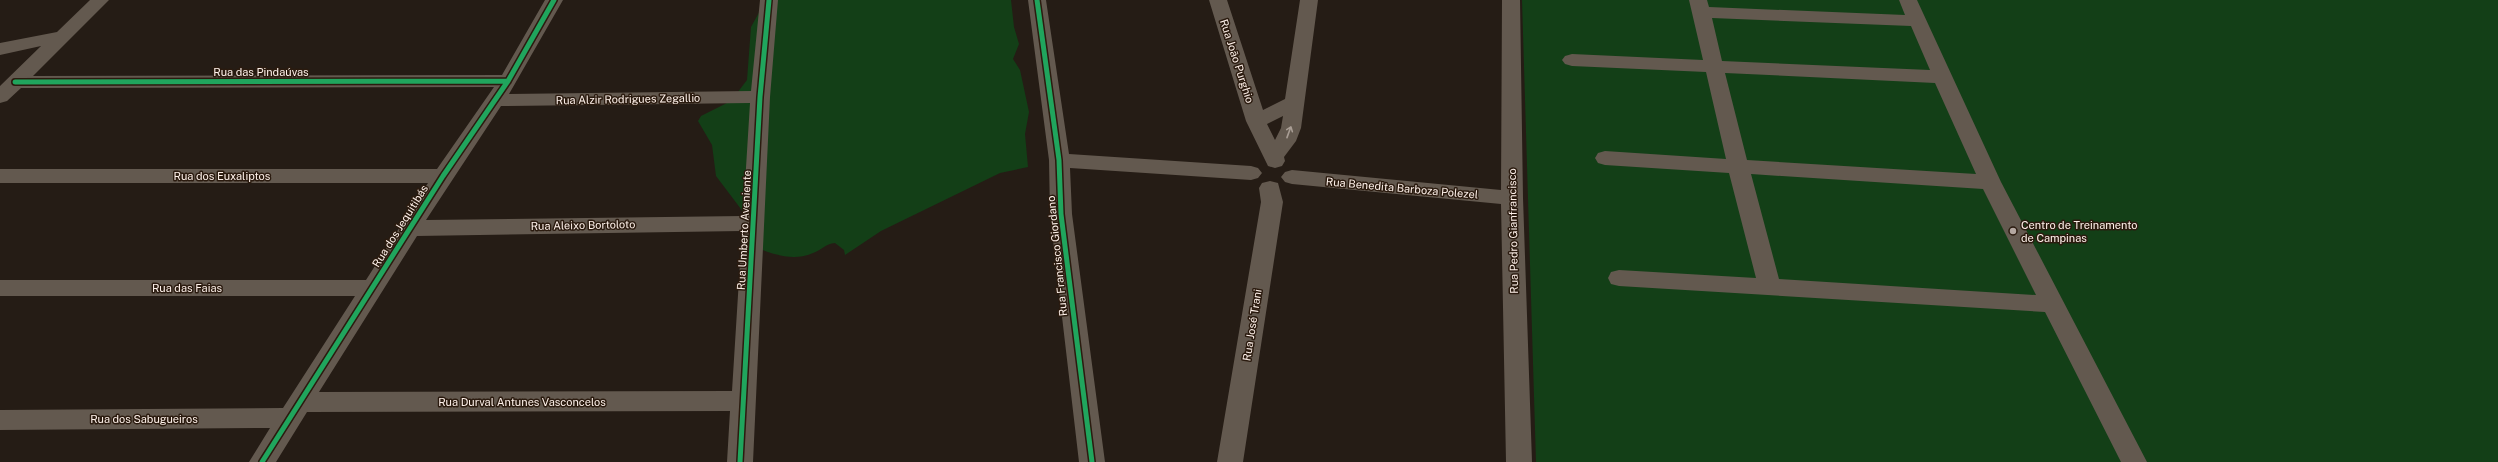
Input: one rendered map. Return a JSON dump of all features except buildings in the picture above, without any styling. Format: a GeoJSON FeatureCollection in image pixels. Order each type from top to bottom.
{"type":"FeatureCollection","features":[{"type":"Feature","properties":{"kind":"street"},"geometry":{"type":"LineString","coordinates":[[0,97],[100,0]]}},
{"type":"Feature","properties":{"kind":"street","name":"Rua dos Jequitibás"},"geometry":{"type":"LineString","coordinates":[[262,462],[294,410],[374,288],[443,176],[508,81],[554,0]]}},
{"type":"Feature","properties":{"kind":"street","name":"Rua Umberto Aveniente"},"geometry":{"type":"LineString","coordinates":[[740,462],[745,401],[760,97],[770,0]]}},
{"type":"Feature","properties":{"kind":"street","name":"Rua Francisco Giordano"},"geometry":{"type":"LineString","coordinates":[[1037,0],[1059,160],[1061,214],[1092,462]]}},
{"type":"Feature","properties":{"kind":"street","name":"Rua João Purghio"},"geometry":{"type":"LineString","coordinates":[[1218,0],[1256,121],[1264,163]]}},
{"type":"Feature","properties":{"kind":"street"},"geometry":{"type":"LineString","coordinates":[[1059,160],[1264,163],[1290,168],[1292,177],[1282,187],[1270,188],[1254,182],[1264,163],[1286,141],[1291,128],[1293,103],[1309,0]]}},
{"type":"Feature","properties":{"kind":"street","name":"Rua Pedro Gianfrancisco"},"geometry":{"type":"LineString","coordinates":[[1511,0],[1512,198],[1519,462]]}},
{"type":"Feature","properties":{"kind":"street"},"geometry":{"type":"LineString","coordinates":[[1908,0],[1990,182],[2134,462]]}},
{"type":"Feature","properties":{"kind":"street"},"geometry":{"type":"LineString","coordinates":[[1770,288],[1738,166],[1700,6],[1918,20]]}},
{"type":"Feature","properties":{"kind":"street"},"geometry":{"type":"LineString","coordinates":[[0,50],[63,36]]}},
{"type":"Feature","properties":{"kind":"street"},"geometry":{"type":"LineString","coordinates":[[1572,60],[1942,77]]}},
{"type":"Feature","properties":{"kind":"street","name":"Rua das Pindaúvas"},"geometry":{"type":"LineString","coordinates":[[15,82],[508,81]]}},
{"type":"Feature","properties":{"kind":"street","name":"Rua Alzir Rodrigues Zegallio"},"geometry":{"type":"LineString","coordinates":[[495,100],[760,97]]}},
{"type":"Feature","properties":{"kind":"street"},"geometry":{"type":"LineString","coordinates":[[1256,121],[1272,115],[1293,103]]}},
{"type":"Feature","properties":{"kind":"street"},"geometry":{"type":"LineString","coordinates":[[1605,158],[1990,182]]}},
{"type":"Feature","properties":{"kind":"street","name":"Rua dos Euxaliptos"},"geometry":{"type":"LineString","coordinates":[[0,176],[443,176]]}},
{"type":"Feature","properties":{"kind":"street","name":"Rua Benedita Barboza Polezel"},"geometry":{"type":"LineString","coordinates":[[1292,177],[1512,198]]}},
{"type":"Feature","properties":{"kind":"street","name":"Rua José Trani"},"geometry":{"type":"LineString","coordinates":[[1230,462],[1272,202],[1270,188]]}},
{"type":"Feature","properties":{"kind":"street","name":"Rua Aleixo Bortoloto"},"geometry":{"type":"LineString","coordinates":[[411,228],[754,223]]}},
{"type":"Feature","properties":{"kind":"street"},"geometry":{"type":"LineString","coordinates":[[1619,278],[2052,304]]}},
{"type":"Feature","properties":{"kind":"street","name":"Rua das Faias"},"geometry":{"type":"LineString","coordinates":[[0,288],[374,288]]}},
{"type":"Feature","properties":{"kind":"street","name":"Rua Durval Antunes Vasconcelos"},"geometry":{"type":"LineString","coordinates":[[294,410],[745,401]]}},
{"type":"Feature","properties":{"kind":"street","name":"Rua dos Sabugueiros"},"geometry":{"type":"LineString","coordinates":[[0,420],[294,410]]}},
{"type":"Feature","properties":{"kind":"green space"},"geometry":{"type":"Polygon","coordinates":[[[766,0],[1011,0],[1014,27],[1019,44],[1013,59],[1020,70],[1029,112],[1025,134],[1028,167],[1000,173],[881,231],[845,255],[844,250],[835,243],[806,256],[798,257],[783,256],[767,252],[753,246],[753,225],[716,176],[712,145],[698,121],[701,116],[731,101],[747,80],[751,27],[766,0]]]}},
{"type":"Feature","properties":{"kind":"green space","name":"Centro de Treinamento de Campinas"},"geometry":{"type":"Polygon","coordinates":[[[1522,0],[2498,0],[2498,462],[1536,462],[1522,0]]]}},
{"type":"Feature","properties":{"kind":"cycle path"},"geometry":{"type":"LineString","coordinates":[[262,462],[443,176],[508,81],[554,0]]}},
{"type":"Feature","properties":{"kind":"cycle path"},"geometry":{"type":"LineString","coordinates":[[740,462],[760,97],[769,0]]}},
{"type":"Feature","properties":{"kind":"cycle path"},"geometry":{"type":"LineString","coordinates":[[1037,0],[1059,160],[1061,214],[1092,462]]}},
{"type":"Feature","properties":{"kind":"cycle path"},"geometry":{"type":"LineString","coordinates":[[15,82],[508,81]]}},
{"type":"Feature","properties":{"kind":"place","name":"Centro de Treinamento de Campinas"},"geometry":{"type":"Point","coordinates":[2013,231]}}]}
